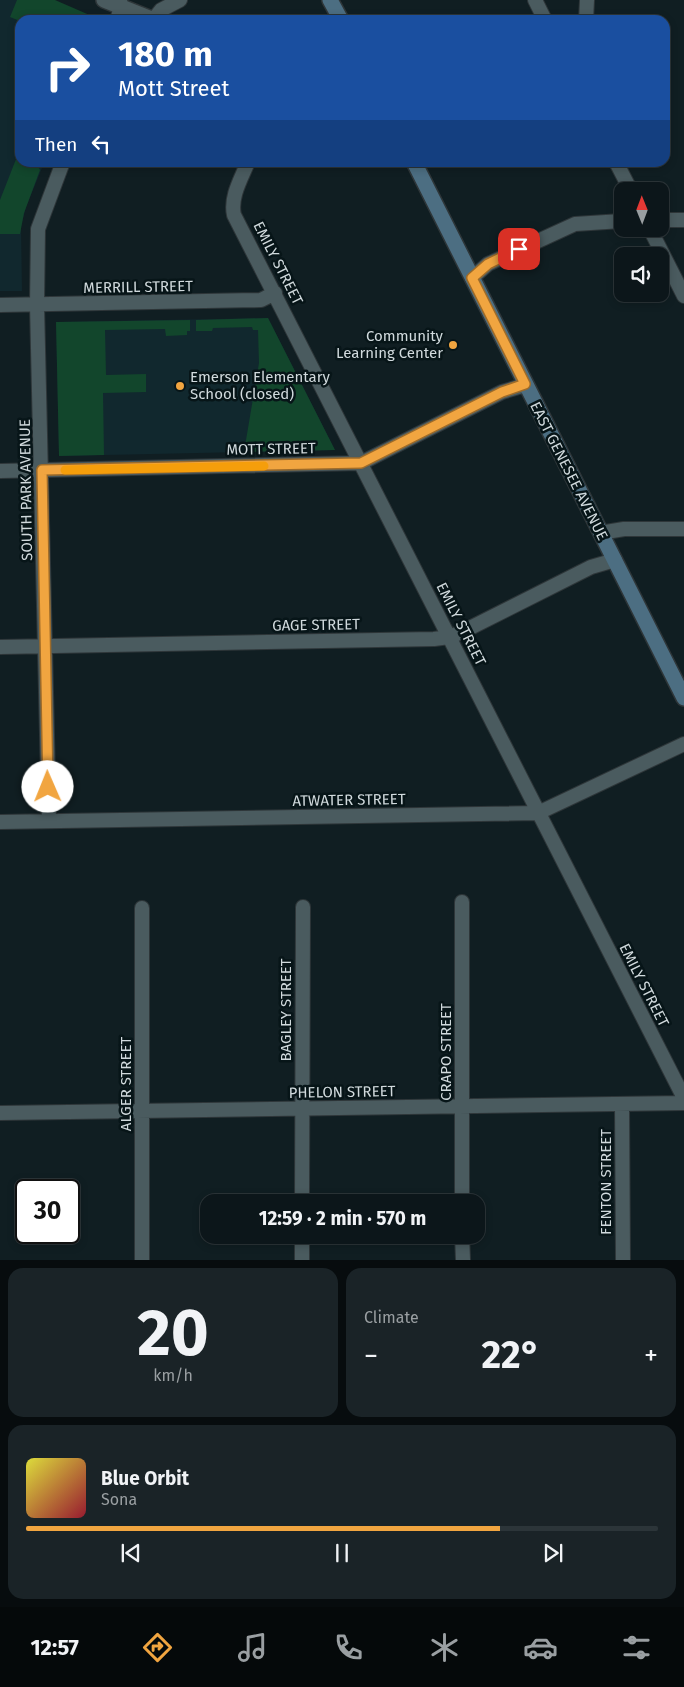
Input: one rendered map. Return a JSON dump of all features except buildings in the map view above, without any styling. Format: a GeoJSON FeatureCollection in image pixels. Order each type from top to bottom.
{"type":"FeatureCollection","features":[{"type":"Feature","properties":{"kind":"main road"},"geometry":{"type":"LineString","coordinates":[[330,0],[338,15]]}},
{"type":"Feature","properties":{"kind":"main road","name":"EAST GENESEE AVENUE"},"geometry":{"type":"LineString","coordinates":[[416,167],[684,698]]}},
{"type":"Feature","properties":{"kind":"street"},"geometry":{"type":"LineString","coordinates":[[104,0],[119,9],[138,15]]}},
{"type":"Feature","properties":{"kind":"street"},"geometry":{"type":"LineString","coordinates":[[157,15],[161,10],[180,0]]}},
{"type":"Feature","properties":{"kind":"street"},"geometry":{"type":"LineString","coordinates":[[535,0],[542,15]]}},
{"type":"Feature","properties":{"kind":"street"},"geometry":{"type":"LineString","coordinates":[[586,15],[587,0]]}},
{"type":"Feature","properties":{"kind":"street","name":"SOUTH PARK AVENUE"},"geometry":{"type":"LineString","coordinates":[[49,821],[37,305],[38,229],[61,167]]}},
{"type":"Feature","properties":{"kind":"street","name":"EMILY STREET"},"geometry":{"type":"LineString","coordinates":[[246,167],[232,205],[234,215],[684,1098]]}},
{"type":"Feature","properties":{"kind":"street"},"geometry":{"type":"LineString","coordinates":[[619,167],[626,182]]}},
{"type":"Feature","properties":{"kind":"street"},"geometry":{"type":"LineString","coordinates":[[669,220],[684,220]]}},
{"type":"Feature","properties":{"kind":"street"},"geometry":{"type":"LineString","coordinates":[[472,278],[488,264],[575,224],[614,222]]}},
{"type":"Feature","properties":{"kind":"street"},"geometry":{"type":"LineString","coordinates":[[655,238],[684,296]]}},
{"type":"Feature","properties":{"kind":"street","name":"MERRILL STREET"},"geometry":{"type":"LineString","coordinates":[[0,305],[261,300],[275,294]]}},
{"type":"Feature","properties":{"kind":"street","name":"MOTT STREET"},"geometry":{"type":"LineString","coordinates":[[0,471],[361,463],[502,392],[525,384]]}},
{"type":"Feature","properties":{"kind":"street"},"geometry":{"type":"LineString","coordinates":[[600,533],[624,529],[684,529]]}},
{"type":"Feature","properties":{"kind":"street","name":"GAGE STREET"},"geometry":{"type":"LineString","coordinates":[[0,646],[449,637],[592,567],[615,560]]}},
{"type":"Feature","properties":{"kind":"street","name":"ATWATER STREET"},"geometry":{"type":"LineString","coordinates":[[0,822],[538,813],[684,744]]}},
{"type":"Feature","properties":{"kind":"street","name":"CRAPO STREET"},"geometry":{"type":"LineString","coordinates":[[462,902],[462,1194]]}},
{"type":"Feature","properties":{"kind":"street","name":"BAGLEY STREET"},"geometry":{"type":"LineString","coordinates":[[302,1194],[303,907]]}},
{"type":"Feature","properties":{"kind":"street","name":"ALGER STREET"},"geometry":{"type":"LineString","coordinates":[[142,908],[142,1260]]}},
{"type":"Feature","properties":{"kind":"street","name":"FENTON STREET"},"geometry":{"type":"LineString","coordinates":[[622,1104],[623,1260]]}},
{"type":"Feature","properties":{"kind":"street","name":"PHELON STREET"},"geometry":{"type":"LineString","coordinates":[[0,1113],[684,1104]]}},
{"type":"Feature","properties":{"kind":"street"},"geometry":{"type":"LineString","coordinates":[[302,1244],[302,1260]]}},
{"type":"Feature","properties":{"kind":"street"},"geometry":{"type":"LineString","coordinates":[[462,1244],[462,1260]]}},
{"type":"Feature","properties":{"kind":"shaded area"},"geometry":{"type":"Polygon","coordinates":[[[0,0],[50,0],[28,15],[15,15],[15,167],[42,167],[26,207],[21,226],[22,291],[0,291],[0,0]]]}},
{"type":"Feature","properties":{"kind":"shaded area","name":"Emerson Elementary School (closed)"},"geometry":{"type":"Polygon","coordinates":[[[268,318],[335,450],[59,456],[56,322],[268,318]]]}},
{"type":"Feature","properties":{"kind":"green space"},"geometry":{"type":"Polygon","coordinates":[[[17,0],[55,0],[90,15],[15,15],[15,19],[10,17],[17,0]]]}},
{"type":"Feature","properties":{"kind":"green space"},"geometry":{"type":"Polygon","coordinates":[[[15,162],[15,167],[38,167],[40,170],[24,213],[20,234],[0,234],[0,200],[15,162]]]}},
{"type":"Feature","properties":{"kind":"green space"},"geometry":{"type":"Polygon","coordinates":[[[268,318],[335,450],[244,452],[259,363],[258,330],[253,330],[252,327],[213,328],[212,331],[196,331],[196,320],[268,318]]]}},
{"type":"Feature","properties":{"kind":"green space"},"geometry":{"type":"Polygon","coordinates":[[[190,320],[190,331],[187,331],[187,335],[166,336],[165,329],[105,330],[106,375],[146,374],[146,392],[103,393],[104,455],[59,456],[56,322],[190,320]]]}},
{"type":"Feature","properties":{"kind":"slow traffic"},"geometry":{"type":"LineString","coordinates":[[65,470],[264,466]]}},
{"type":"Feature","properties":{"kind":"place","name":"Community Learning Center"},"geometry":{"type":"Point","coordinates":[453,345]}},
{"type":"Feature","properties":{"kind":"place","name":"Emerson Elementary School (closed)"},"geometry":{"type":"Point","coordinates":[180,386]}},
{"type":"Feature","properties":{"kind":"route"},"geometry":{"type":"LineString","coordinates":[[48,787],[42,470],[361,463],[502,392],[525,384],[472,278],[488,264],[519,249]]}}]}
